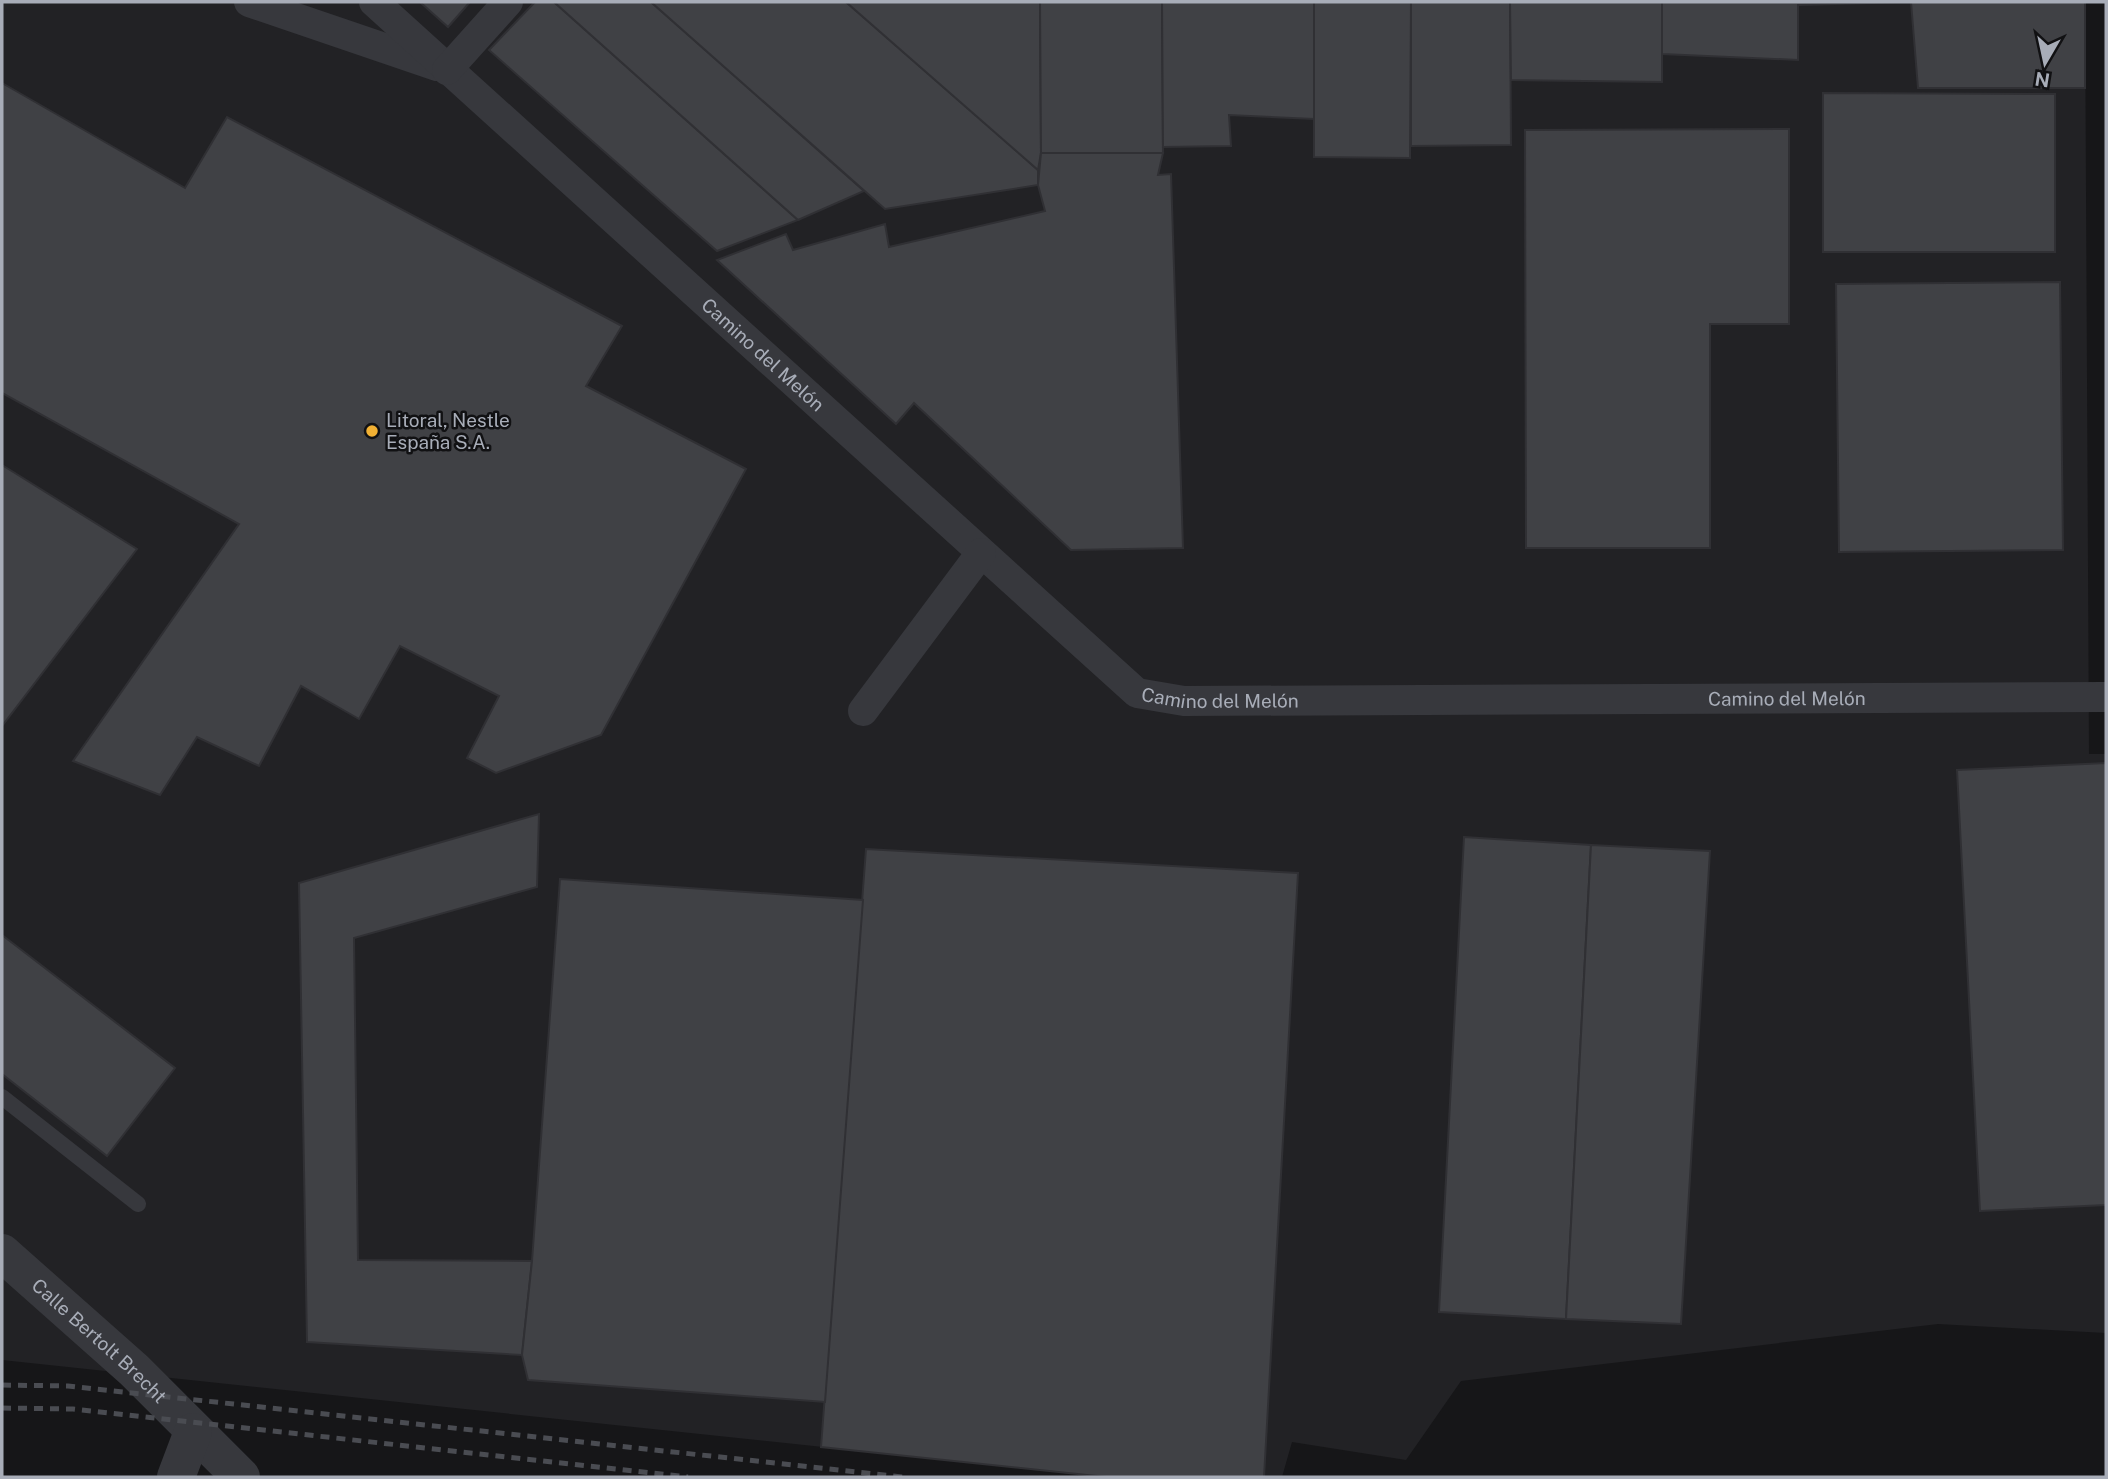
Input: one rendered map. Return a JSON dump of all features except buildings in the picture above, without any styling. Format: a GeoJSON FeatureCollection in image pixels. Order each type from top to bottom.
{"type":"FeatureCollection","features":[{"type":"Feature","properties":{"kind":"street","name":"Camino del Melón"},"geometry":{"type":"LineString","coordinates":[[249,2],[447,69]]}},
{"type":"Feature","properties":{"kind":"street","name":"Camino del Melón"},"geometry":{"type":"LineString","coordinates":[[374,2],[1137,693],[1184,701],[2106,696]]}},
{"type":"Feature","properties":{"kind":"street"},"geometry":{"type":"LineString","coordinates":[[447,69],[508,2]]}},
{"type":"Feature","properties":{"kind":"street"},"geometry":{"type":"LineString","coordinates":[[863,711],[981,554]]}},
{"type":"Feature","properties":{"kind":"street","name":"Calle Bertolt Brecht"},"geometry":{"type":"LineString","coordinates":[[2,1253],[134,1370],[193,1432],[241,1477]]}},
{"type":"Feature","properties":{"kind":"street"},"geometry":{"type":"LineString","coordinates":[[176,1477],[193,1432]]}},
{"type":"Feature","properties":{"kind":"lane"},"geometry":{"type":"LineString","coordinates":[[2,1097],[138,1204]]}},
{"type":"Feature","properties":{"kind":"shaded area"},"geometry":{"type":"Polygon","coordinates":[[[2,2],[2085,2],[2089,754],[2106,754],[2106,1333],[1938,1324],[1461,1381],[1406,1460],[1292,1442],[1282,1477],[1106,1477],[2,1360],[2,2]]]}},
{"type":"Feature","properties":{"kind":"railway"},"geometry":{"type":"LineString","coordinates":[[2,1385],[68,1386],[903,1477]]}},
{"type":"Feature","properties":{"kind":"railway"},"geometry":{"type":"LineString","coordinates":[[2,1408],[73,1409],[688,1477]]}},
{"type":"Feature","properties":{"kind":"place","name":"Litoral, Nestle España S.A."},"geometry":{"type":"Point","coordinates":[372,431]}}]}
